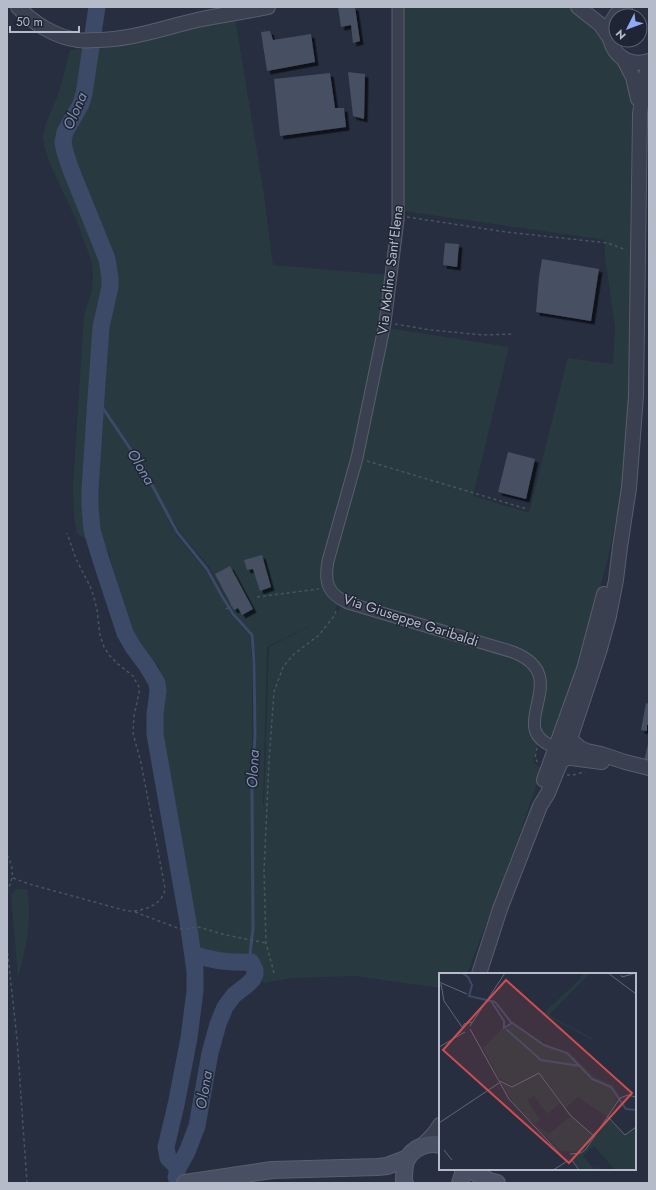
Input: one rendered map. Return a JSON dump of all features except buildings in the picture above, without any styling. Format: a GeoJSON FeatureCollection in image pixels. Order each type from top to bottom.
{"type":"FeatureCollection","features":[{"type":"Feature","properties":{"kind":"main road"},"geometry":{"type":"LineString","coordinates":[[404,1182],[405,1168],[408,1158],[413,1152],[423,1145],[439,1145]]}},
{"type":"Feature","properties":{"kind":"main road"},"geometry":{"type":"LineString","coordinates":[[189,1182],[272,1170],[378,1168],[394,1164],[408,1158]]}},
{"type":"Feature","properties":{"kind":"main road"},"geometry":{"type":"LineString","coordinates":[[378,1168],[393,1174],[404,1182]]}},
{"type":"Feature","properties":{"kind":"main road"},"geometry":{"type":"LineString","coordinates":[[460,1183],[463,1170]]}},
{"type":"Feature","properties":{"kind":"main road"},"geometry":{"type":"LineString","coordinates":[[470,1170],[488,1182]]}},
{"type":"Feature","properties":{"kind":"street"},"geometry":{"type":"LineString","coordinates":[[18,7],[24,14],[44,28],[78,41],[112,40],[135,36],[197,20],[268,7]]}},
{"type":"Feature","properties":{"kind":"street","name":"Via Molino Sant'Elena"},"geometry":{"type":"LineString","coordinates":[[357,458],[385,323],[398,216],[398,7]]}},
{"type":"Feature","properties":{"kind":"street"},"geometry":{"type":"LineString","coordinates":[[579,7],[599,13],[608,11]]}},
{"type":"Feature","properties":{"kind":"street"},"geometry":{"type":"LineString","coordinates":[[579,7],[601,25],[608,36]]}},
{"type":"Feature","properties":{"kind":"street"},"geometry":{"type":"LineString","coordinates":[[614,48],[623,58],[635,82],[640,114]]}},
{"type":"Feature","properties":{"kind":"street"},"geometry":{"type":"LineString","coordinates":[[623,58],[637,63],[649,61]]}},
{"type":"Feature","properties":{"kind":"street"},"geometry":{"type":"LineString","coordinates":[[479,973],[500,909],[540,806],[566,758],[570,739],[597,659],[609,616],[616,580],[629,488],[636,403],[640,114],[644,81],[649,66]]}},
{"type":"Feature","properties":{"kind":"street","name":"Via Giuseppe Garibaldi"},"geometry":{"type":"LineString","coordinates":[[357,458],[328,561],[326,575],[329,588],[340,600],[348,603],[524,656],[534,666],[539,675],[541,688],[534,721],[535,731],[540,739],[552,746]]}},
{"type":"Feature","properties":{"kind":"street"},"geometry":{"type":"LineString","coordinates":[[540,806],[541,791],[584,669],[609,577],[620,547]]}},
{"type":"Feature","properties":{"kind":"street"},"geometry":{"type":"LineString","coordinates":[[566,758],[562,749],[591,666],[597,621]]}},
{"type":"Feature","properties":{"kind":"street"},"geometry":{"type":"LineString","coordinates":[[570,739],[580,748],[649,768]]}},
{"type":"Feature","properties":{"kind":"street"},"geometry":{"type":"LineString","coordinates":[[566,758],[591,761],[625,762]]}},
{"type":"Feature","properties":{"kind":"street"},"geometry":{"type":"LineString","coordinates":[[423,1145],[434,1135],[439,1127]]}},
{"type":"Feature","properties":{"kind":"path"},"geometry":{"type":"LineString","coordinates":[[398,216],[506,232],[608,243],[637,255]]}},
{"type":"Feature","properties":{"kind":"path"},"geometry":{"type":"LineString","coordinates":[[385,323],[431,330],[482,335],[513,334]]}},
{"type":"Feature","properties":{"kind":"path"},"geometry":{"type":"LineString","coordinates":[[357,458],[527,509]]}},
{"type":"Feature","properties":{"kind":"path"},"geometry":{"type":"LineString","coordinates":[[13,878],[127,912],[135,912],[156,903],[162,898],[165,888],[141,763],[133,733],[134,716],[139,687],[133,676],[110,656],[104,647],[100,635],[94,597],[76,559],[67,533]]}},
{"type":"Feature","properties":{"kind":"path"},"geometry":{"type":"LineString","coordinates":[[257,597],[329,588]]}},
{"type":"Feature","properties":{"kind":"path"},"geometry":{"type":"LineString","coordinates":[[274,973],[266,944],[264,871],[268,761],[274,692],[283,667],[292,655],[319,635],[334,616],[340,600]]}},
{"type":"Feature","properties":{"kind":"path"},"geometry":{"type":"LineString","coordinates":[[226,609],[232,605]]}},
{"type":"Feature","properties":{"kind":"path"},"geometry":{"type":"LineString","coordinates":[[7,855],[11,862],[13,872],[13,878],[7,891]]}},
{"type":"Feature","properties":{"kind":"path"},"geometry":{"type":"LineString","coordinates":[[135,912],[180,929],[198,928],[266,944]]}},
{"type":"Feature","properties":{"kind":"path"},"geometry":{"type":"LineString","coordinates":[[7,946],[17,1039],[27,1183]]}},
{"type":"Feature","properties":{"kind":"shaded area"},"geometry":{"type":"Polygon","coordinates":[[[403,7],[569,7],[596,25],[608,44],[608,48],[610,48],[625,72],[632,97],[630,242],[631,322],[625,476],[608,558],[577,672],[555,739],[544,735],[538,730],[534,659],[346,599],[338,592],[332,582],[331,567],[388,328],[509,347],[473,496],[529,513],[568,358],[613,364],[615,327],[605,256],[605,240],[403,211],[403,7]]]}},
{"type":"Feature","properties":{"kind":"shaded area"},"geometry":{"type":"Polygon","coordinates":[[[235,17],[264,195],[273,265],[389,275],[383,313],[350,468],[321,584],[338,602],[334,614],[267,647],[263,805],[264,806],[269,647],[338,612],[341,603],[504,653],[530,667],[536,681],[528,729],[538,742],[533,762],[542,769],[514,850],[467,973],[439,973],[439,988],[355,976],[293,978],[263,983],[257,961],[247,957],[224,958],[196,951],[194,918],[179,839],[162,732],[162,712],[165,689],[159,667],[131,632],[109,551],[77,534],[74,518],[73,487],[84,315],[92,291],[93,274],[91,260],[78,224],[50,164],[43,138],[45,126],[59,92],[70,50],[88,48],[78,101],[61,130],[58,141],[58,149],[103,258],[106,274],[106,286],[98,323],[97,343],[102,355],[106,327],[115,289],[116,277],[113,257],[89,201],[69,144],[70,137],[91,96],[98,48],[117,45],[235,17]],[[167,518],[177,536],[206,571],[231,615],[250,636],[252,661],[251,786],[253,789],[255,777],[256,660],[253,635],[234,613],[209,567],[179,531],[174,521],[167,518]]]}},
{"type":"Feature","properties":{"kind":"shaded area"},"geometry":{"type":"Polygon","coordinates":[[[17,889],[27,889],[29,900],[28,933],[18,977],[11,895],[17,889]]]}},
{"type":"Feature","properties":{"kind":"waterway","name":"Olona"},"geometry":{"type":"LineString","coordinates":[[97,7],[84,94],[81,104],[65,132],[63,142],[71,170],[107,259],[110,278],[110,287],[101,327],[90,490],[92,530],[125,633],[157,683],[158,691],[155,714],[155,734],[188,922],[195,971],[195,991],[189,1038],[166,1147],[168,1158],[178,1168],[176,1177],[179,1183]]}},
{"type":"Feature","properties":{"kind":"waterway","name":"Olona"},"geometry":{"type":"LineString","coordinates":[[96,398],[142,466],[177,532],[207,569],[233,614],[252,635],[254,661],[255,735],[252,789],[253,928],[250,954],[251,962]]}},
{"type":"Feature","properties":{"kind":"waterway","name":"Olona"},"geometry":{"type":"LineString","coordinates":[[178,1168],[187,1152],[197,1126],[210,1053],[218,1024],[225,1007],[234,995],[253,979],[255,974],[255,970],[251,962],[222,961],[193,954]]}}]}
